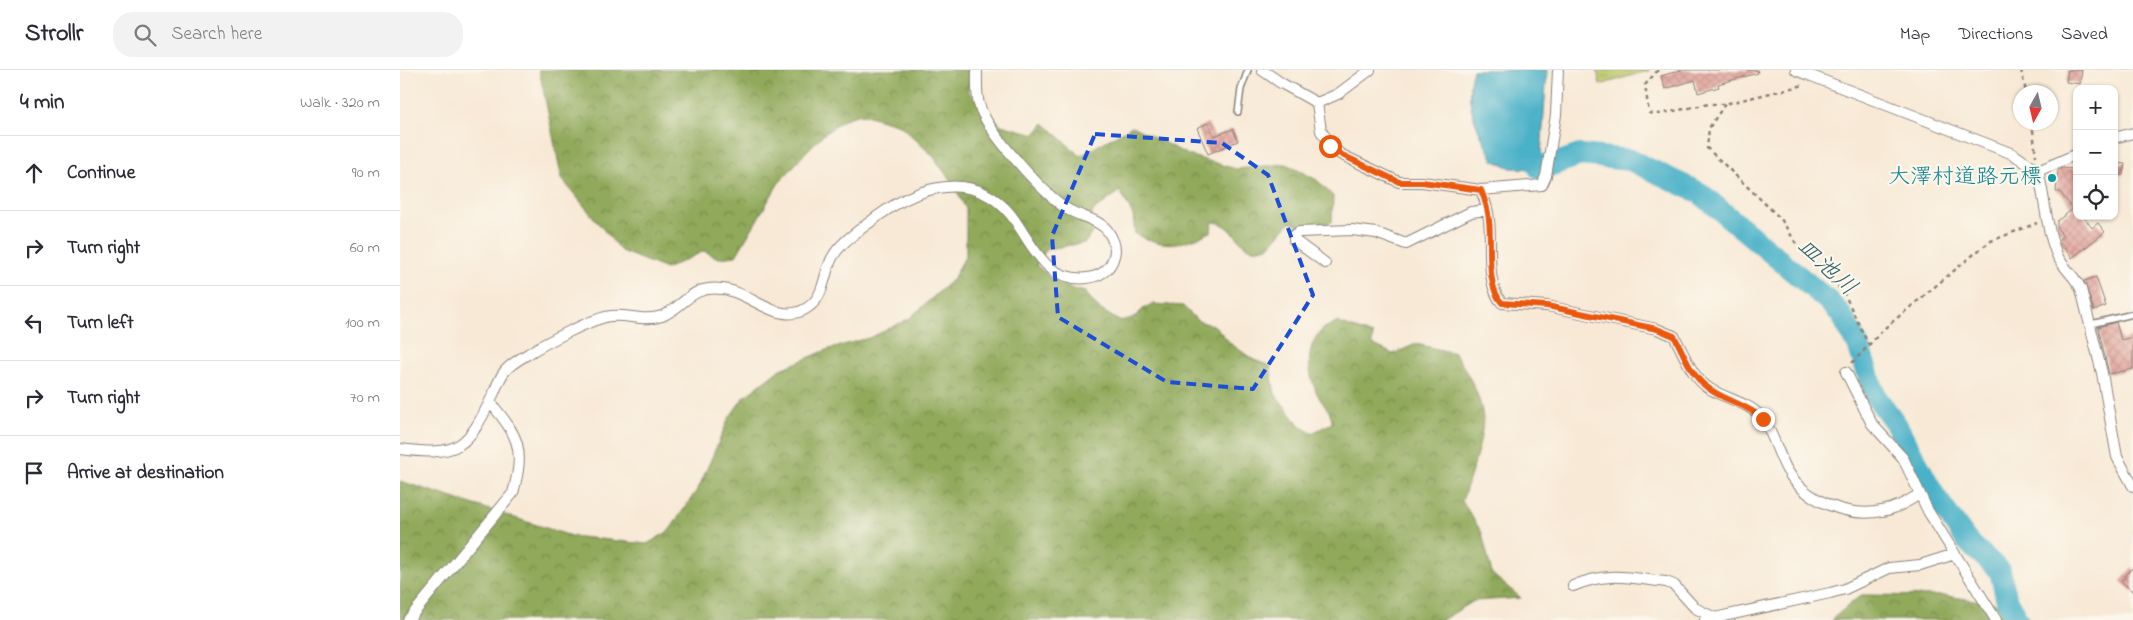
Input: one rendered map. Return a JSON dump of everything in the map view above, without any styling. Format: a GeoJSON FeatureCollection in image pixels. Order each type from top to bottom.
{"type":"FeatureCollection","features":[{"type":"Feature","properties":{"kind":"street"},"geometry":{"type":"LineString","coordinates":[[400,448],[430,452],[454,448],[467,441],[476,430],[504,372],[527,354],[564,334],[609,316],[650,320],[665,315],[694,292],[712,288],[728,289],[770,310],[795,314],[807,309],[816,301],[822,290],[832,258],[849,239],[880,214],[910,197],[943,187],[968,188],[985,193],[998,201],[1012,216],[1050,269],[1075,278],[1088,279],[1100,276],[1114,256],[1114,242],[1110,234],[1105,227],[1066,209],[1020,164],[990,126],[979,106],[977,70]]}},
{"type":"Feature","properties":{"kind":"street"},"geometry":{"type":"LineString","coordinates":[[1262,70],[1317,103]]}},
{"type":"Feature","properties":{"kind":"street"},"geometry":{"type":"LineString","coordinates":[[1317,103],[1338,94],[1370,70]]}},
{"type":"Feature","properties":{"kind":"street"},"geometry":{"type":"LineString","coordinates":[[1317,103],[1321,131],[1330,146],[1340,154],[1399,182],[1422,182],[1481,190],[1542,184],[1546,176],[1556,115],[1558,70]]}},
{"type":"Feature","properties":{"kind":"street"},"geometry":{"type":"LineString","coordinates":[[1796,70],[2012,154],[2038,171],[2050,236],[2058,257],[2077,280],[2091,324],[2117,457],[2133,486]]}},
{"type":"Feature","properties":{"kind":"street"},"geometry":{"type":"LineString","coordinates":[[2118,137],[2133,133]]}},
{"type":"Feature","properties":{"kind":"street"},"geometry":{"type":"LineString","coordinates":[[2038,171],[2073,156]]}},
{"type":"Feature","properties":{"kind":"street"},"geometry":{"type":"LineString","coordinates":[[1481,190],[1487,210],[1490,269],[1498,299],[1502,303],[1547,306],[1657,329],[1674,336],[1691,370],[1709,388],[1754,411],[1763,419],[1788,472],[1804,492],[1822,501],[1862,513],[1883,511],[1899,506],[1920,494]]}},
{"type":"Feature","properties":{"kind":"street"},"geometry":{"type":"LineString","coordinates":[[1325,263],[1294,240],[1294,235],[1299,232],[1352,230],[1376,233],[1406,244],[1471,212],[1487,210]]}},
{"type":"Feature","properties":{"kind":"street"},"geometry":{"type":"LineString","coordinates":[[1846,372],[1872,424],[1904,458],[1920,494],[1996,620]]}},
{"type":"Feature","properties":{"kind":"street"},"geometry":{"type":"LineString","coordinates":[[408,620],[513,494],[519,472],[519,449],[511,428],[490,402]]}},
{"type":"Feature","properties":{"kind":"street"},"geometry":{"type":"LineString","coordinates":[[1573,586],[1593,578],[1609,576],[1666,582],[1674,585],[1695,608],[1709,618],[1830,593],[1845,589],[1889,568],[1920,565],[1955,554]]}},
{"type":"Feature","properties":{"kind":"lane"},"geometry":{"type":"LineString","coordinates":[[1238,112],[1241,89],[1248,70]]}},
{"type":"Feature","properties":{"kind":"lane"},"geometry":{"type":"LineString","coordinates":[[2091,324],[2133,314]]}},
{"type":"Feature","properties":{"kind":"path"},"geometry":{"type":"LineString","coordinates":[[1658,70],[1645,85],[1649,113],[1659,114],[1709,104],[1725,104],[1819,80]]}},
{"type":"Feature","properties":{"kind":"path"},"geometry":{"type":"LineString","coordinates":[[2022,70],[2025,85]]}},
{"type":"Feature","properties":{"kind":"path"},"geometry":{"type":"LineString","coordinates":[[1725,104],[1709,128],[1707,148],[1781,219],[1799,248],[1844,293],[1868,344]]}},
{"type":"Feature","properties":{"kind":"path"},"geometry":{"type":"LineString","coordinates":[[2033,130],[2038,171]]}},
{"type":"Feature","properties":{"kind":"path"},"geometry":{"type":"LineString","coordinates":[[1855,357],[1991,241],[2048,219]]}},
{"type":"Feature","properties":{"kind":"highlighted area"},"geometry":{"type":"Polygon","coordinates":[[[1095,134],[1222,143],[1268,175],[1313,295],[1253,389],[1167,382],[1058,317],[1052,236],[1095,134]]]}},
{"type":"Feature","properties":{"kind":"green space"},"geometry":{"type":"Polygon","coordinates":[[[539,70],[969,70],[969,92],[1001,125],[1035,134],[1044,123],[1080,156],[1132,126],[1188,155],[1236,169],[1286,164],[1317,180],[1333,196],[1332,222],[1307,227],[1290,222],[1268,247],[1252,249],[1247,247],[1225,226],[1212,222],[1211,232],[1191,240],[1173,244],[1146,239],[1135,234],[1133,215],[1120,191],[1092,212],[1093,231],[1085,243],[1047,249],[1036,265],[1060,285],[1085,292],[1098,308],[1119,321],[1134,318],[1143,309],[1153,304],[1183,306],[1198,321],[1215,326],[1231,344],[1254,360],[1270,366],[1275,394],[1301,427],[1312,433],[1332,423],[1330,413],[1316,391],[1310,366],[1311,348],[1321,331],[1327,327],[1336,322],[1373,335],[1372,344],[1393,354],[1416,344],[1455,353],[1475,388],[1483,420],[1480,443],[1462,501],[1482,533],[1492,574],[1521,598],[1474,601],[1442,620],[400,620],[400,481],[571,536],[647,544],[669,531],[699,487],[729,418],[743,398],[779,370],[829,349],[872,337],[910,318],[953,279],[966,255],[966,209],[953,184],[933,156],[900,125],[862,114],[849,117],[839,123],[823,135],[805,153],[778,184],[736,256],[718,258],[704,251],[666,269],[621,251],[562,179],[539,70]]]}},
{"type":"Feature","properties":{"kind":"green space"},"geometry":{"type":"Polygon","coordinates":[[[1597,70],[1650,70],[1600,85],[1597,70]]]}},
{"type":"Feature","properties":{"kind":"green space"},"geometry":{"type":"Polygon","coordinates":[[[1861,595],[1946,596],[1994,603],[2017,620],[1831,620],[1861,595]]]}},
{"type":"Feature","properties":{"kind":"water"},"geometry":{"type":"Polygon","coordinates":[[[1473,70],[1547,70],[1540,169],[1511,168],[1493,160],[1478,127],[1471,105],[1470,82],[1473,70]]]}},
{"type":"Feature","properties":{"kind":"building"},"geometry":{"type":"Polygon","coordinates":[[[1681,70],[1757,70],[1758,73],[1718,84],[1719,87],[1698,93],[1695,80],[1665,89],[1661,76],[1681,70]]]}},
{"type":"Feature","properties":{"kind":"building"},"geometry":{"type":"Polygon","coordinates":[[[2068,70],[2082,70],[2080,84],[2066,82],[2068,70]]]}},
{"type":"Feature","properties":{"kind":"building"},"geometry":{"type":"Polygon","coordinates":[[[1208,123],[1214,136],[1233,129],[1238,141],[1208,154],[1197,128],[1208,123]]]}},
{"type":"Feature","properties":{"kind":"building"},"geometry":{"type":"Polygon","coordinates":[[[2118,163],[2125,164],[2123,175],[2118,174],[2118,163]]]}},
{"type":"Feature","properties":{"kind":"building"},"geometry":{"type":"Polygon","coordinates":[[[2061,168],[2073,169],[2073,209],[2060,192],[2056,192],[2058,170],[2061,168]]]}},
{"type":"Feature","properties":{"kind":"building"},"geometry":{"type":"Polygon","coordinates":[[[2073,209],[2073,220],[2086,220],[2092,228],[2098,223],[2105,232],[2072,258],[2060,242],[2059,239],[2063,236],[2057,228],[2057,221],[2073,209]]]}},
{"type":"Feature","properties":{"kind":"building"},"geometry":{"type":"Polygon","coordinates":[[[2096,277],[2106,306],[2094,311],[2084,281],[2096,277]]]}},
{"type":"Feature","properties":{"kind":"building"},"geometry":{"type":"Polygon","coordinates":[[[2116,322],[2121,340],[2133,337],[2133,369],[2109,374],[2098,327],[2116,322]]]}},
{"type":"Feature","properties":{"kind":"building"},"geometry":{"type":"Polygon","coordinates":[[[2133,567],[2133,592],[2121,581],[2133,567]]]}},
{"type":"Feature","properties":{"kind":"waterway","name":"皿池川"},"geometry":{"type":"LineString","coordinates":[[1522,144],[1540,169],[1580,155],[1630,160],[1700,193],[1826,299],[1840,313],[1858,345],[1876,397],[1896,424],[1935,496],[1967,541],[2000,571],[2007,601],[2018,620]]}},
{"type":"Feature","properties":{"kind":"place","name":"大澤村道路元標"},"geometry":{"type":"Point","coordinates":[2052,178]}},
{"type":"Feature","properties":{"kind":"route"},"geometry":{"type":"LineString","coordinates":[[1330,146],[1355,162],[1399,182],[1422,182],[1481,190],[1489,222],[1490,269],[1498,299],[1502,303],[1547,306],[1657,329],[1674,336],[1691,370],[1709,388],[1754,411],[1763,419]]}}]}
